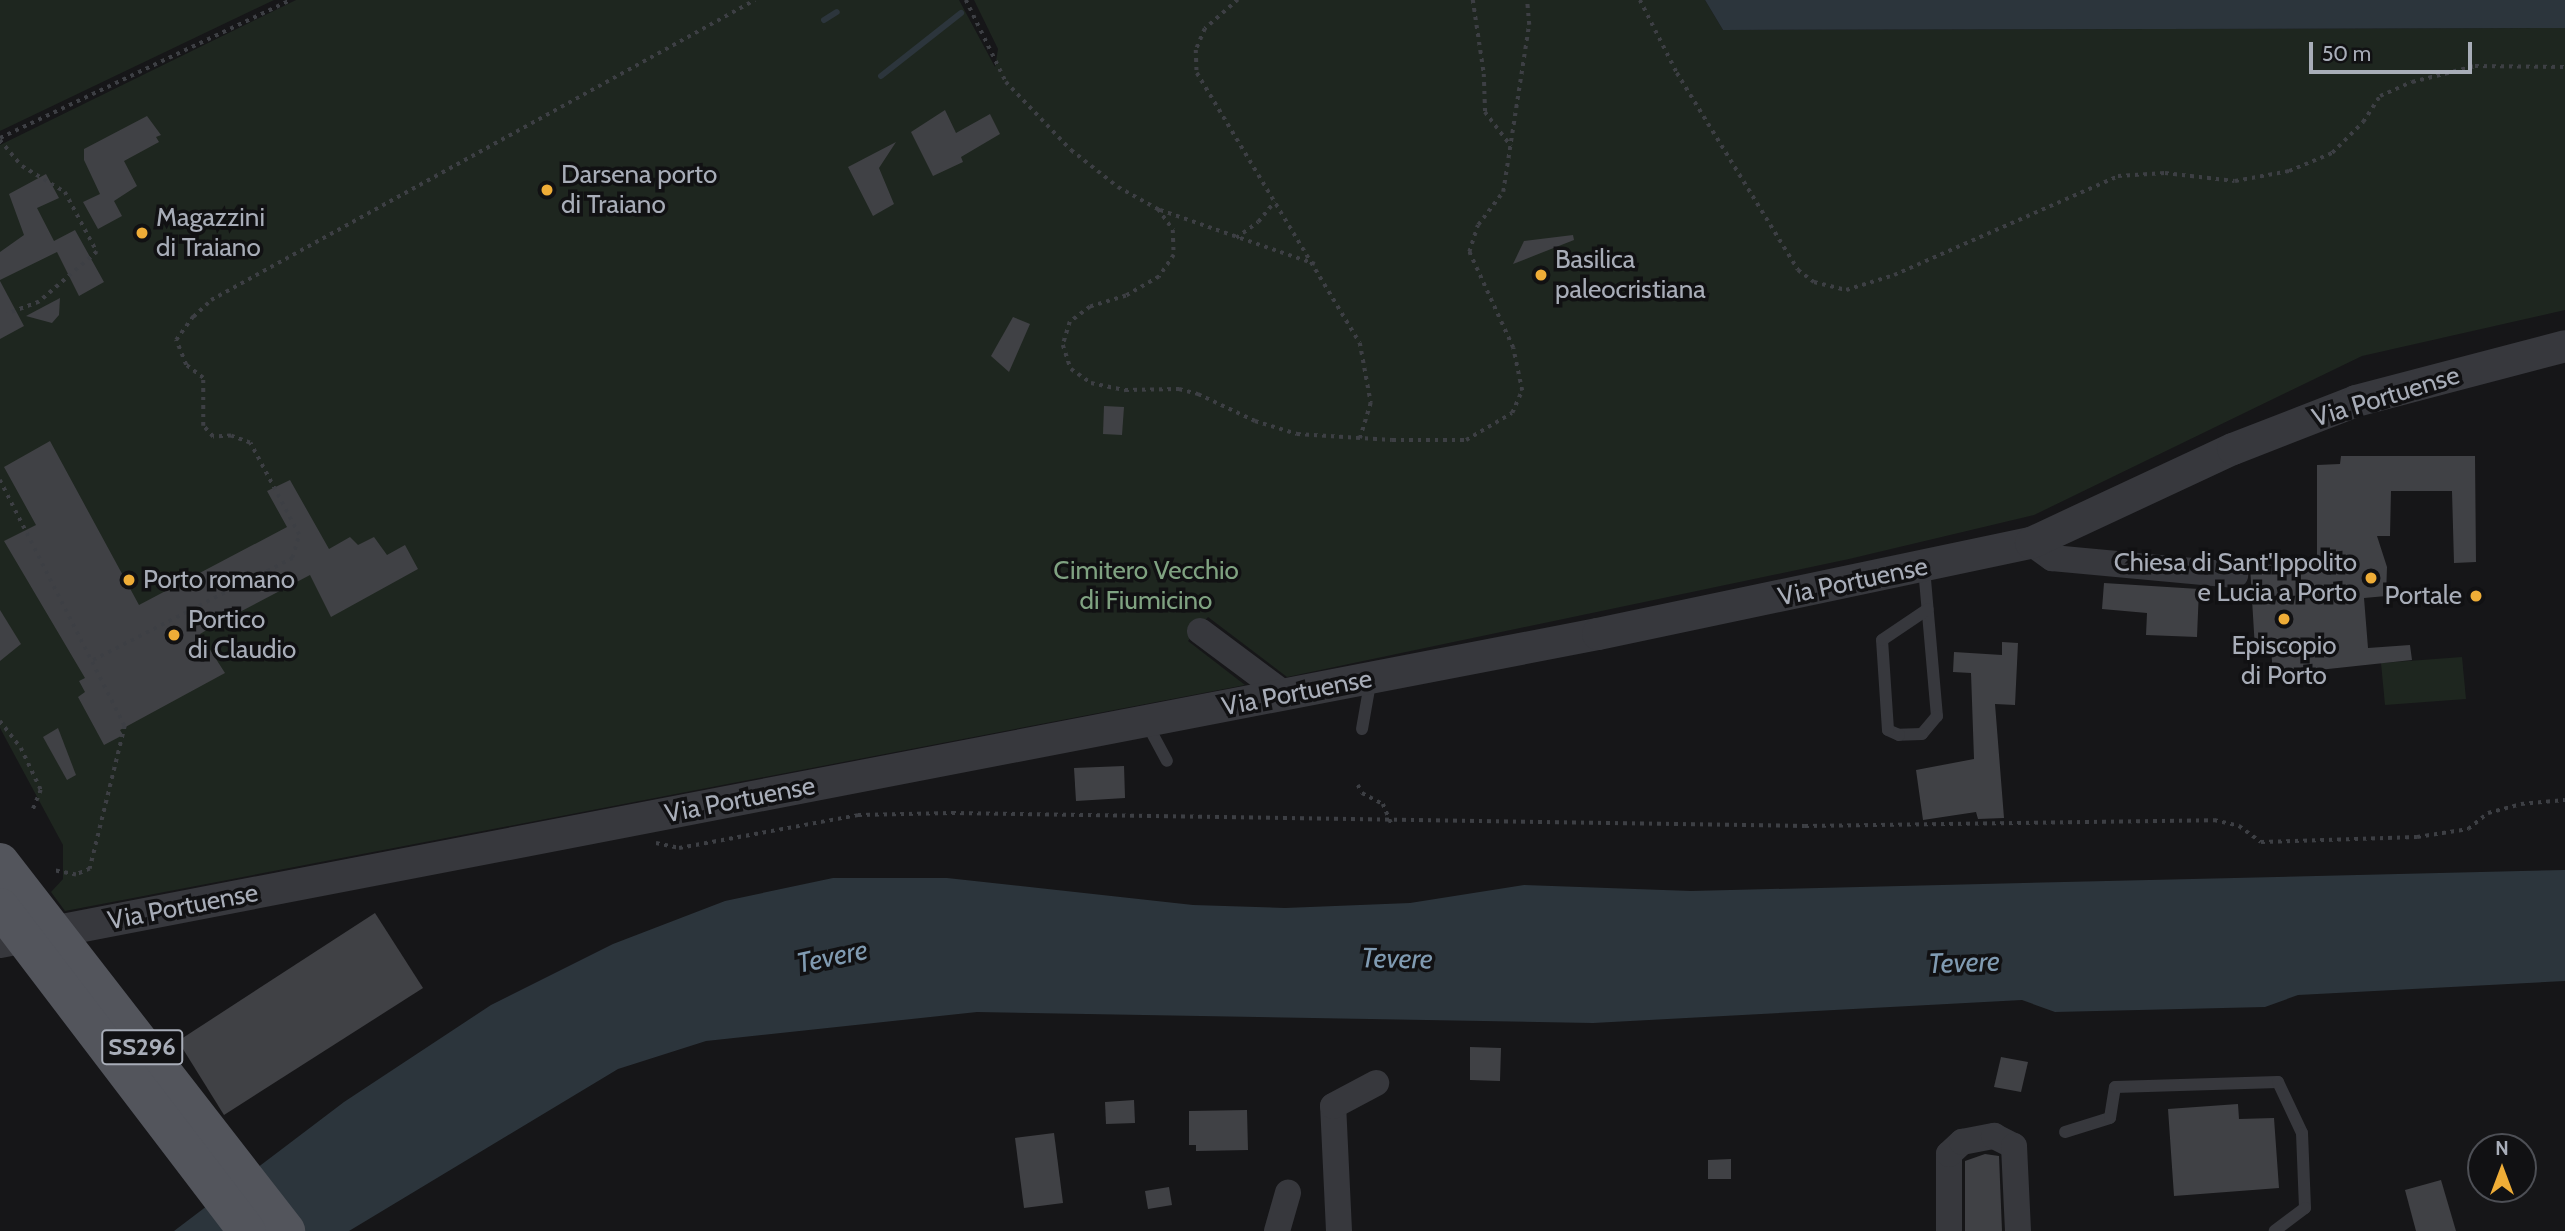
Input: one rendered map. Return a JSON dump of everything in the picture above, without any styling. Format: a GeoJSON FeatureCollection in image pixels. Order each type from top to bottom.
{"type":"FeatureCollection","features":[{"type":"Feature","properties":{"kind":"main road","name":"SS296"},"geometry":{"type":"LineString","coordinates":[[0,862],[286,1231]]}},
{"type":"Feature","properties":{"kind":"main road","name":"SS296"},"geometry":{"type":"LineString","coordinates":[[0,907],[247,1231]]}},
{"type":"Feature","properties":{"kind":"street","name":"Via Portuense"},"geometry":{"type":"LineString","coordinates":[[0,942],[1286,695],[2031,544],[2233,449],[2356,401],[2565,346]]}},
{"type":"Feature","properties":{"kind":"street"},"geometry":{"type":"LineString","coordinates":[[2031,544],[2052,558],[2235,575]]}},
{"type":"Feature","properties":{"kind":"street"},"geometry":{"type":"LineString","coordinates":[[1200,631],[1286,695]]}},
{"type":"Feature","properties":{"kind":"street"},"geometry":{"type":"LineString","coordinates":[[1339,1231],[1333,1106],[1377,1083]]}},
{"type":"Feature","properties":{"kind":"street"},"geometry":{"type":"LineString","coordinates":[[1950,1231],[1949,1154],[1962,1142],[1994,1136],[2014,1146],[2018,1231]]}},
{"type":"Feature","properties":{"kind":"street"},"geometry":{"type":"LineString","coordinates":[[1277,1231],[1288,1193]]}},
{"type":"Feature","properties":{"kind":"lane"},"geometry":{"type":"LineString","coordinates":[[1924,567],[1928,610],[1937,716],[1922,734],[1899,735],[1888,730],[1882,640],[1928,610]]}},
{"type":"Feature","properties":{"kind":"lane"},"geometry":{"type":"LineString","coordinates":[[1362,729],[1371,678]]}},
{"type":"Feature","properties":{"kind":"lane"},"geometry":{"type":"LineString","coordinates":[[1146,722],[1167,761]]}},
{"type":"Feature","properties":{"kind":"lane"},"geometry":{"type":"LineString","coordinates":[[2064,1132],[2110,1118],[2115,1087],[2278,1082],[2302,1133],[2305,1208],[2275,1231]]}},
{"type":"Feature","properties":{"kind":"path"},"geometry":{"type":"LineString","coordinates":[[7,314],[39,302],[97,252],[65,192],[22,166],[0,139],[290,0]]}},
{"type":"Feature","properties":{"kind":"path"},"geometry":{"type":"LineString","coordinates":[[93,660],[292,558],[299,535],[250,443],[231,436],[213,437],[203,426],[203,378],[186,365],[176,340],[193,317],[211,300],[755,0]]}},
{"type":"Feature","properties":{"kind":"path"},"geometry":{"type":"LineString","coordinates":[[966,0],[1006,82],[1071,150],[1118,187],[1158,209],[1315,264]]}},
{"type":"Feature","properties":{"kind":"path"},"geometry":{"type":"LineString","coordinates":[[1238,0],[1205,29],[1196,50],[1197,72],[1354,332],[1368,370],[1371,403],[1360,438]]}},
{"type":"Feature","properties":{"kind":"path"},"geometry":{"type":"LineString","coordinates":[[1473,0],[1485,74],[1485,112],[1511,146]]}},
{"type":"Feature","properties":{"kind":"path"},"geometry":{"type":"LineString","coordinates":[[1158,209],[1174,230],[1176,243],[1168,267],[1126,296],[1079,313],[1065,333],[1063,345],[1072,369],[1091,383],[1125,390],[1179,389],[1198,394],[1255,421],[1297,434],[1466,440],[1512,413],[1522,391],[1521,372],[1469,252],[1478,225],[1503,192],[1529,24],[1527,0]]}},
{"type":"Feature","properties":{"kind":"path"},"geometry":{"type":"LineString","coordinates":[[1640,0],[1677,73],[1798,270],[1814,282],[1846,290],[1894,275],[2118,176],[2165,173],[2235,181],[2289,171],[2332,153],[2363,122],[2380,96],[2412,82],[2475,66],[2565,67]]}},
{"type":"Feature","properties":{"kind":"path"},"geometry":{"type":"LineString","coordinates":[[1236,238],[1258,222],[1274,202]]}},
{"type":"Feature","properties":{"kind":"path"},"geometry":{"type":"LineString","coordinates":[[0,480],[120,710],[124,743],[90,869],[76,875],[55,871]]}},
{"type":"Feature","properties":{"kind":"path"},"geometry":{"type":"LineString","coordinates":[[0,721],[21,748],[41,790],[33,810]]}},
{"type":"Feature","properties":{"kind":"path"},"geometry":{"type":"LineString","coordinates":[[1358,785],[1362,793],[1383,804],[1391,822]]}},
{"type":"Feature","properties":{"kind":"path"},"geometry":{"type":"LineString","coordinates":[[655,843],[679,848],[858,815],[1391,822],[2227,822],[2260,842],[2417,837],[2468,829],[2488,813],[2507,808],[2565,800]]}},
{"type":"Feature","properties":{"kind":"green space"},"geometry":{"type":"Polygon","coordinates":[[[0,0],[274,0],[0,131],[0,0]]]}},
{"type":"Feature","properties":{"kind":"green space","name":"Cimitero Vecchio di Fiumicino"},"geometry":{"type":"Polygon","coordinates":[[[296,0],[959,0],[995,67],[998,49],[974,0],[1705,0],[1723,30],[2565,28],[2565,310],[2362,356],[2034,515],[1849,559],[1287,677],[1208,617],[1188,641],[1245,685],[65,911],[51,892],[63,879],[63,845],[0,728],[0,145],[296,0]]]}},
{"type":"Feature","properties":{"kind":"green space"},"geometry":{"type":"Polygon","coordinates":[[[2462,657],[2466,699],[2385,705],[2381,663],[2462,657]]]}},
{"type":"Feature","properties":{"kind":"water"},"geometry":{"type":"Polygon","coordinates":[[[1705,0],[2565,0],[2565,28],[1723,30],[1705,0]]]}},
{"type":"Feature","properties":{"kind":"water","name":"Tevere"},"geometry":{"type":"Polygon","coordinates":[[[2565,870],[2565,981],[2298,995],[2265,1007],[2055,1012],[2022,1000],[1593,1023],[977,1012],[706,1041],[618,1069],[349,1231],[174,1231],[344,1102],[491,1005],[613,944],[725,901],[833,878],[947,878],[1193,905],[1285,908],[1410,903],[1524,885],[1691,891],[2565,870]]]}},
{"type":"Feature","properties":{"kind":"building"},"geometry":{"type":"Polygon","coordinates":[[[945,110],[956,133],[990,114],[1000,134],[961,157],[963,162],[933,176],[911,132],[945,110]]]}},
{"type":"Feature","properties":{"kind":"building"},"geometry":{"type":"Polygon","coordinates":[[[147,116],[161,135],[156,137],[159,142],[124,161],[137,186],[114,201],[122,216],[98,229],[83,202],[100,194],[84,160],[84,149],[147,116]]]}},
{"type":"Feature","properties":{"kind":"building"},"geometry":{"type":"Polygon","coordinates":[[[896,142],[879,168],[894,204],[873,216],[848,167],[896,142]]]}},
{"type":"Feature","properties":{"kind":"building"},"geometry":{"type":"Polygon","coordinates":[[[46,174],[59,198],[37,208],[54,241],[75,230],[104,282],[79,296],[57,252],[0,280],[0,252],[24,235],[9,194],[46,174]]]}},
{"type":"Feature","properties":{"kind":"building"},"geometry":{"type":"Polygon","coordinates":[[[1573,235],[1574,240],[1513,264],[1524,241],[1573,235]]]}},
{"type":"Feature","properties":{"kind":"building"},"geometry":{"type":"Polygon","coordinates":[[[0,281],[24,326],[0,339],[0,281]]]}},
{"type":"Feature","properties":{"kind":"building"},"geometry":{"type":"Polygon","coordinates":[[[60,298],[59,315],[52,323],[26,316],[60,298]]]}},
{"type":"Feature","properties":{"kind":"building"},"geometry":{"type":"Polygon","coordinates":[[[1013,317],[1030,324],[1009,372],[991,356],[1013,317]]]}},
{"type":"Feature","properties":{"kind":"building"},"geometry":{"type":"Polygon","coordinates":[[[1104,406],[1124,407],[1122,435],[1103,434],[1104,406]]]}},
{"type":"Feature","properties":{"kind":"building"},"geometry":{"type":"Polygon","coordinates":[[[50,441],[139,605],[287,527],[267,491],[290,480],[329,549],[350,537],[358,545],[374,537],[387,555],[405,545],[418,569],[331,617],[310,575],[215,625],[200,634],[225,673],[120,730],[123,735],[104,745],[78,697],[85,692],[79,681],[85,678],[4,541],[36,525],[4,467],[50,441]]]}},
{"type":"Feature","properties":{"kind":"building"},"geometry":{"type":"Polygon","coordinates":[[[2341,456],[2475,456],[2476,562],[2454,563],[2452,491],[2391,491],[2390,536],[2377,536],[2387,567],[2386,596],[2364,598],[2368,648],[2410,645],[2412,660],[2273,675],[2271,648],[2255,649],[2250,566],[2317,562],[2317,465],[2340,464],[2341,456]]]}},
{"type":"Feature","properties":{"kind":"building"},"geometry":{"type":"Polygon","coordinates":[[[2104,583],[2199,589],[2197,637],[2146,635],[2147,613],[2102,609],[2104,583]]]}},
{"type":"Feature","properties":{"kind":"building"},"geometry":{"type":"Polygon","coordinates":[[[0,610],[21,644],[0,661],[0,610]]]}},
{"type":"Feature","properties":{"kind":"building"},"geometry":{"type":"Polygon","coordinates":[[[2002,642],[2018,643],[2015,705],[1995,704],[2004,818],[1978,819],[1976,812],[1923,820],[1916,770],[1974,759],[1971,673],[1953,672],[1954,652],[2002,655],[2002,642]]]}},
{"type":"Feature","properties":{"kind":"building"},"geometry":{"type":"Polygon","coordinates":[[[58,728],[76,775],[67,780],[43,737],[58,728]]]}},
{"type":"Feature","properties":{"kind":"building"},"geometry":{"type":"Polygon","coordinates":[[[1124,766],[1125,798],[1076,801],[1074,768],[1124,766]]]}},
{"type":"Feature","properties":{"kind":"building"},"geometry":{"type":"Polygon","coordinates":[[[375,913],[423,988],[224,1115],[178,1041],[375,913]]]}},
{"type":"Feature","properties":{"kind":"building"},"geometry":{"type":"Polygon","coordinates":[[[1470,1047],[1501,1048],[1500,1081],[1470,1080],[1470,1047]]]}},
{"type":"Feature","properties":{"kind":"building"},"geometry":{"type":"Polygon","coordinates":[[[2001,1057],[2028,1062],[2021,1092],[1994,1087],[2001,1057]]]}},
{"type":"Feature","properties":{"kind":"building"},"geometry":{"type":"Polygon","coordinates":[[[1134,1100],[1135,1123],[1106,1124],[1105,1102],[1134,1100]]]}},
{"type":"Feature","properties":{"kind":"building"},"geometry":{"type":"Polygon","coordinates":[[[2238,1104],[2239,1119],[2274,1118],[2279,1188],[2174,1196],[2168,1109],[2238,1104]]]}},
{"type":"Feature","properties":{"kind":"building"},"geometry":{"type":"Polygon","coordinates":[[[1247,1110],[1248,1150],[1196,1151],[1196,1145],[1189,1145],[1189,1111],[1247,1110]]]}},
{"type":"Feature","properties":{"kind":"building"},"geometry":{"type":"Polygon","coordinates":[[[1054,1133],[1063,1203],[1024,1208],[1015,1138],[1054,1133]]]}},
{"type":"Feature","properties":{"kind":"building"},"geometry":{"type":"Polygon","coordinates":[[[1985,1154],[1999,1156],[2002,1231],[1965,1231],[1965,1161],[1985,1154]]]}},
{"type":"Feature","properties":{"kind":"building"},"geometry":{"type":"Polygon","coordinates":[[[1731,1159],[1731,1179],[1708,1179],[1708,1160],[1731,1159]]]}},
{"type":"Feature","properties":{"kind":"building"},"geometry":{"type":"Polygon","coordinates":[[[2441,1180],[2456,1231],[2416,1231],[2405,1190],[2441,1180]]]}},
{"type":"Feature","properties":{"kind":"building"},"geometry":{"type":"Polygon","coordinates":[[[1169,1187],[1172,1205],[1148,1209],[1145,1191],[1169,1187]]]}},
{"type":"Feature","properties":{"kind":"waterway"},"geometry":{"type":"LineString","coordinates":[[824,20],[837,12]]}},
{"type":"Feature","properties":{"kind":"waterway"},"geometry":{"type":"LineString","coordinates":[[881,76],[961,13]]}},
{"type":"Feature","properties":{"kind":"place","name":"Darsena porto di Traiano"},"geometry":{"type":"Point","coordinates":[547,190]}},
{"type":"Feature","properties":{"kind":"place","name":"Magazzini di Traiano"},"geometry":{"type":"Point","coordinates":[142,233]}},
{"type":"Feature","properties":{"kind":"place","name":"Basilica paleocristiana"},"geometry":{"type":"Point","coordinates":[1541,275]}},
{"type":"Feature","properties":{"kind":"place","name":"Chiesa di Sant'Ippolito e Lucia a Porto"},"geometry":{"type":"Point","coordinates":[2371,578]}},
{"type":"Feature","properties":{"kind":"place","name":"Porto romano"},"geometry":{"type":"Point","coordinates":[129,580]}},
{"type":"Feature","properties":{"kind":"place","name":"Portale"},"geometry":{"type":"Point","coordinates":[2476,596]}},
{"type":"Feature","properties":{"kind":"place","name":"Episcopio di Porto"},"geometry":{"type":"Point","coordinates":[2284,619]}},
{"type":"Feature","properties":{"kind":"place","name":"Portico di Claudio"},"geometry":{"type":"Point","coordinates":[174,635]}}]}
